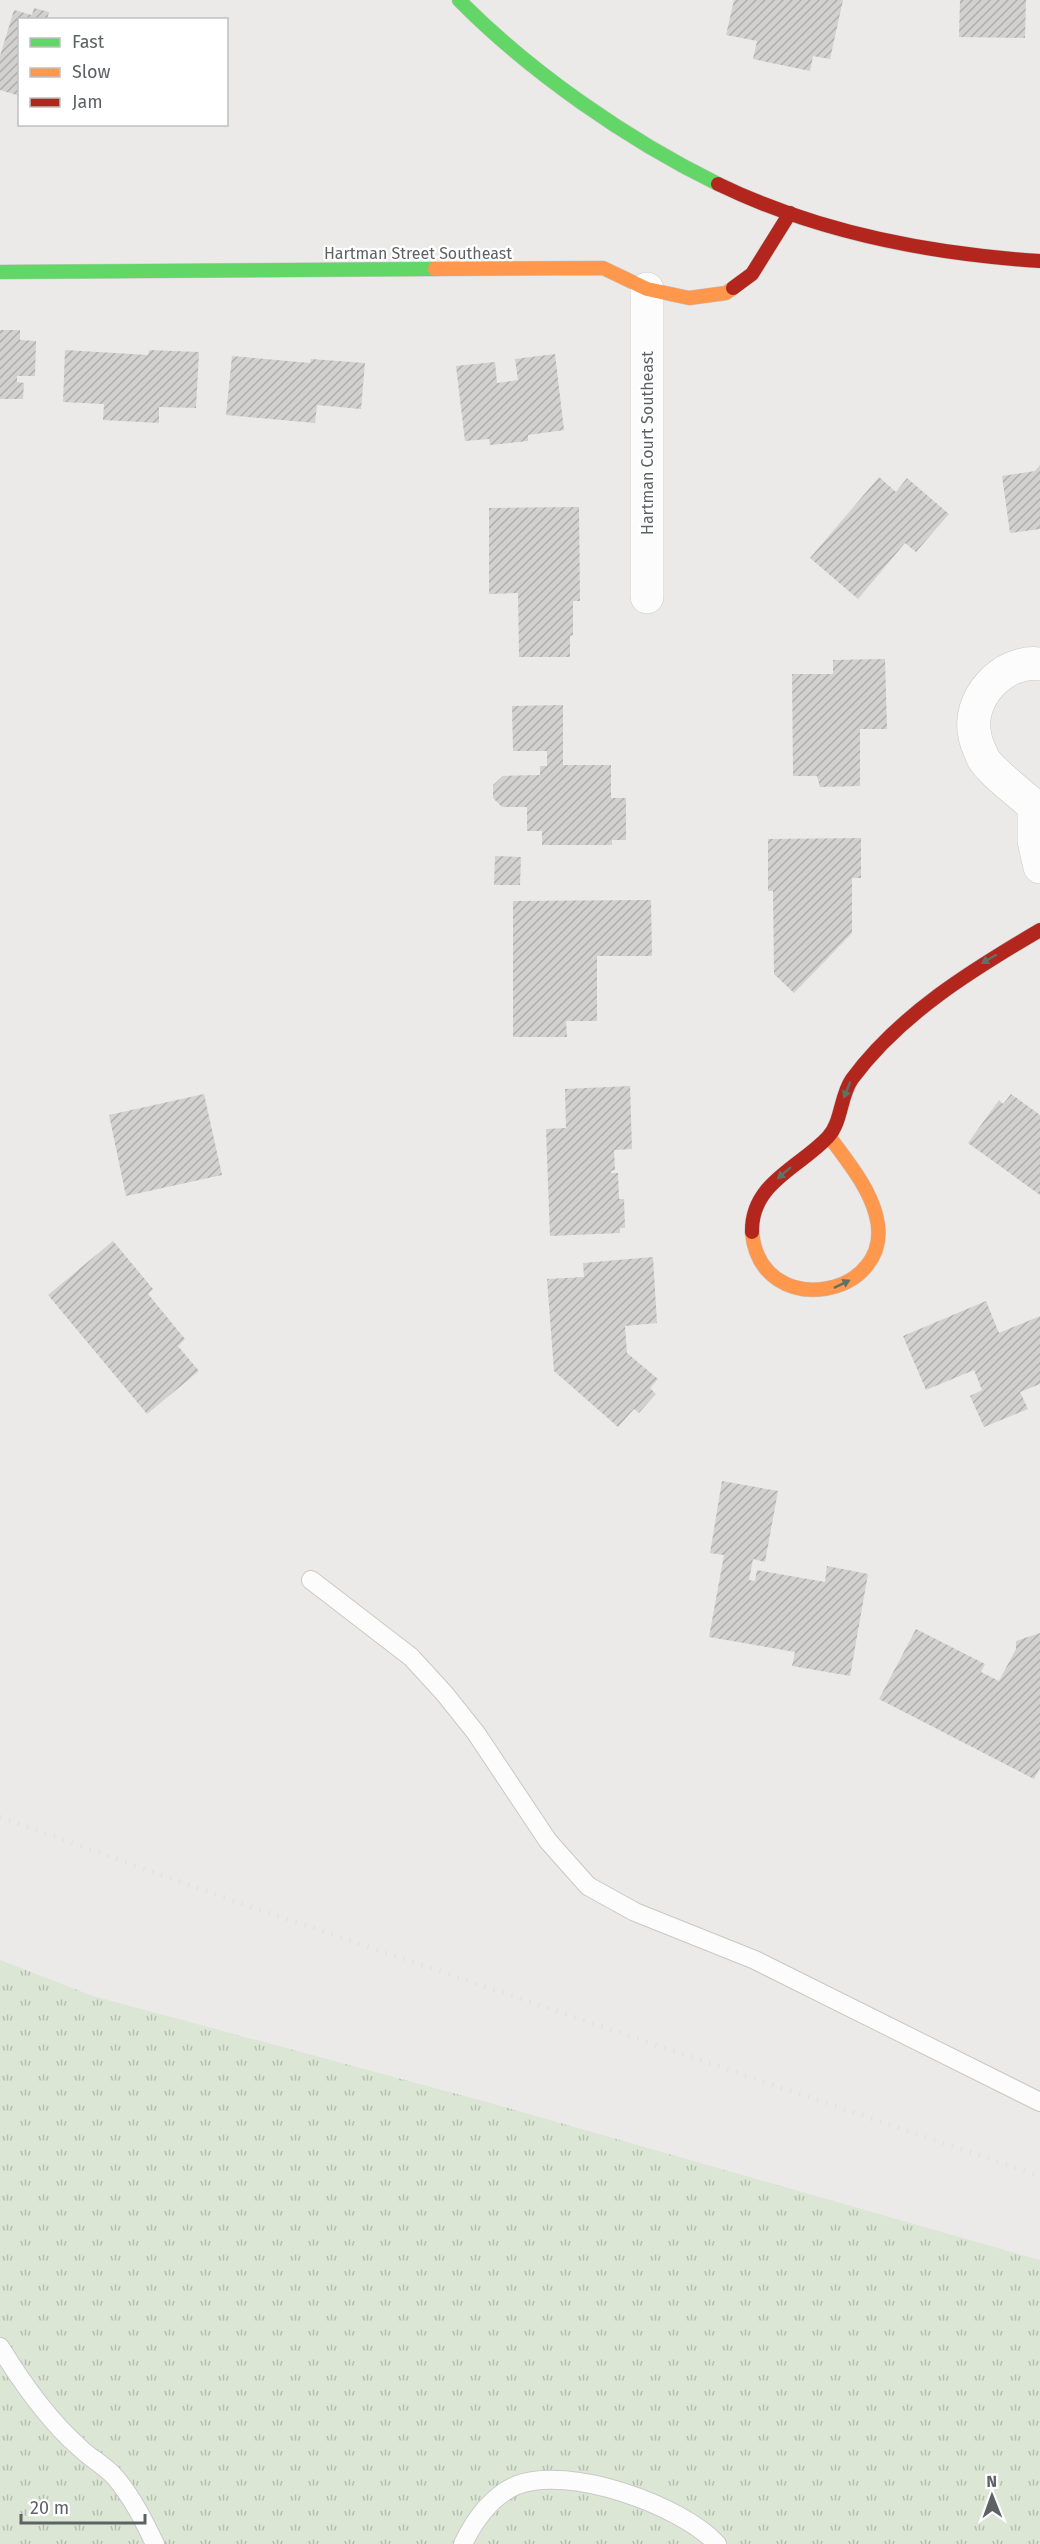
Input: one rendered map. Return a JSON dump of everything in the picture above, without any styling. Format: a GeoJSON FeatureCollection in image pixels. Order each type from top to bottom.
{"type":"FeatureCollection","features":[{"type":"Feature","properties":{"kind":"street"},"geometry":{"type":"LineString","coordinates":[[459,0],[475,17],[573,97],[644,143],[722,186],[790,213],[886,241],[1004,260],[1040,261]]}},
{"type":"Feature","properties":{"kind":"street","name":"Hartman Street Southeast"},"geometry":{"type":"LineString","coordinates":[[0,272],[603,268],[647,289],[689,298],[726,293],[752,274],[790,213]]}},
{"type":"Feature","properties":{"kind":"street","name":"Hartman Court Southeast"},"geometry":{"type":"LineString","coordinates":[[647,289],[647,597]]}},
{"type":"Feature","properties":{"kind":"street"},"geometry":{"type":"LineString","coordinates":[[1040,664],[1032,663],[1012,668],[991,682],[977,705],[974,734],[984,760],[1037,804],[1034,841],[1040,867]]}},
{"type":"Feature","properties":{"kind":"street"},"geometry":{"type":"LineString","coordinates":[[829,1136],[870,1197],[878,1218],[878,1240],[870,1260],[856,1277],[837,1288],[815,1292],[795,1288],[777,1280],[764,1266],[754,1248],[751,1229],[754,1209],[764,1191],[829,1136],[851,1080],[900,1026],[982,963],[1040,930]]}},
{"type":"Feature","properties":{"kind":"lane"},"geometry":{"type":"LineString","coordinates":[[311,1580],[411,1657],[444,1693],[476,1733],[548,1841],[588,1886],[635,1912],[755,1960],[1040,2102]]}},
{"type":"Feature","properties":{"kind":"lane"},"geometry":{"type":"LineString","coordinates":[[0,2347],[14,2371],[48,2413],[80,2449],[99,2460],[116,2479],[141,2515],[155,2544]]}},
{"type":"Feature","properties":{"kind":"lane"},"geometry":{"type":"LineString","coordinates":[[463,2544],[474,2521],[498,2495],[518,2485],[543,2480],[583,2481],[618,2491],[693,2524],[717,2544]]}},
{"type":"Feature","properties":{"kind":"green space"},"geometry":{"type":"Polygon","coordinates":[[[0,1960],[93,1996],[494,2104],[1040,2260],[1040,2544],[0,2544],[0,1960]]]}},
{"type":"Feature","properties":{"kind":"building"},"geometry":{"type":"Polygon","coordinates":[[[734,0],[843,0],[830,59],[813,56],[810,71],[753,59],[757,41],[726,35],[734,0]]]}},
{"type":"Feature","properties":{"kind":"building"},"geometry":{"type":"Polygon","coordinates":[[[960,0],[1026,0],[1025,38],[959,37],[960,0]]]}},
{"type":"Feature","properties":{"kind":"building"},"geometry":{"type":"Polygon","coordinates":[[[34,8],[49,12],[48,18],[18,18],[18,95],[0,90],[0,56],[14,10],[32,15],[34,8]]]}},
{"type":"Feature","properties":{"kind":"building"},"geometry":{"type":"Polygon","coordinates":[[[0,330],[20,330],[20,340],[36,341],[35,376],[17,376],[17,382],[24,383],[23,399],[0,399],[0,330]]]}},
{"type":"Feature","properties":{"kind":"building"},"geometry":{"type":"Polygon","coordinates":[[[65,350],[148,355],[149,350],[199,352],[196,408],[159,407],[159,423],[103,420],[104,404],[63,402],[65,350]]]}},
{"type":"Feature","properties":{"kind":"building"},"geometry":{"type":"Polygon","coordinates":[[[555,354],[564,430],[528,435],[528,441],[490,445],[489,439],[465,441],[456,366],[495,362],[497,383],[518,380],[515,359],[555,354]]]}},
{"type":"Feature","properties":{"kind":"building"},"geometry":{"type":"Polygon","coordinates":[[[232,356],[310,363],[311,359],[365,363],[361,409],[317,405],[315,423],[226,415],[232,356]]]}},
{"type":"Feature","properties":{"kind":"building"},"geometry":{"type":"Polygon","coordinates":[[[1040,465],[1040,529],[1010,533],[1002,476],[1035,471],[1040,465]]]}},
{"type":"Feature","properties":{"kind":"building"},"geometry":{"type":"Polygon","coordinates":[[[879,477],[896,492],[907,478],[949,514],[916,552],[905,543],[858,599],[810,558],[879,477]]]}},
{"type":"Feature","properties":{"kind":"building"},"geometry":{"type":"Polygon","coordinates":[[[579,507],[580,601],[573,601],[573,635],[570,636],[570,657],[519,657],[518,593],[489,594],[489,508],[579,507]]]}},
{"type":"Feature","properties":{"kind":"building"},"geometry":{"type":"Polygon","coordinates":[[[885,659],[887,729],[860,729],[860,786],[820,787],[817,776],[793,776],[792,674],[833,674],[833,660],[885,659]]]}},
{"type":"Feature","properties":{"kind":"building"},"geometry":{"type":"Polygon","coordinates":[[[563,705],[563,765],[611,765],[611,798],[626,798],[626,840],[612,840],[612,845],[542,845],[542,831],[527,831],[527,807],[502,807],[493,798],[493,785],[503,776],[540,775],[540,766],[547,766],[547,751],[513,751],[512,706],[563,705]]]}},
{"type":"Feature","properties":{"kind":"building"},"geometry":{"type":"Polygon","coordinates":[[[861,838],[861,878],[852,878],[852,933],[794,993],[774,974],[773,891],[768,891],[768,839],[861,838]]]}},
{"type":"Feature","properties":{"kind":"building"},"geometry":{"type":"Polygon","coordinates":[[[495,856],[521,857],[520,885],[494,885],[495,856]]]}},
{"type":"Feature","properties":{"kind":"building"},"geometry":{"type":"Polygon","coordinates":[[[651,900],[652,956],[597,956],[597,1021],[566,1021],[567,1037],[513,1037],[513,901],[651,900]]]}},
{"type":"Feature","properties":{"kind":"building"},"geometry":{"type":"Polygon","coordinates":[[[630,1086],[632,1149],[614,1150],[615,1170],[611,1171],[611,1173],[618,1173],[619,1199],[624,1199],[625,1228],[620,1228],[620,1233],[550,1236],[546,1129],[566,1128],[565,1089],[630,1086]]]}},
{"type":"Feature","properties":{"kind":"building"},"geometry":{"type":"Polygon","coordinates":[[[204,1094],[222,1175],[126,1196],[109,1115],[204,1094]]]}},
{"type":"Feature","properties":{"kind":"building"},"geometry":{"type":"Polygon","coordinates":[[[1011,1094],[1040,1115],[1040,1195],[968,1143],[999,1100],[1003,1104],[1011,1094]]]}},
{"type":"Feature","properties":{"kind":"building"},"geometry":{"type":"Polygon","coordinates":[[[113,1241],[153,1289],[148,1294],[185,1339],[178,1346],[199,1371],[147,1414],[48,1295],[113,1241]]]}},
{"type":"Feature","properties":{"kind":"building"},"geometry":{"type":"Polygon","coordinates":[[[653,1257],[657,1323],[625,1326],[627,1353],[658,1379],[650,1388],[656,1394],[639,1413],[634,1409],[618,1427],[554,1371],[547,1279],[584,1277],[583,1263],[653,1257]]]}},
{"type":"Feature","properties":{"kind":"building"},"geometry":{"type":"Polygon","coordinates":[[[986,1301],[999,1333],[1040,1316],[1040,1384],[1020,1392],[1028,1409],[984,1427],[970,1396],[982,1390],[974,1370],[926,1390],[903,1336],[986,1301]]]}},
{"type":"Feature","properties":{"kind":"building"},"geometry":{"type":"Polygon","coordinates":[[[722,1481],[778,1491],[765,1562],[753,1559],[749,1580],[755,1581],[757,1570],[825,1582],[827,1566],[868,1574],[850,1676],[792,1666],[795,1652],[709,1637],[724,1555],[710,1553],[722,1481]]]}},
{"type":"Feature","properties":{"kind":"building"},"geometry":{"type":"Polygon","coordinates":[[[916,1629],[985,1664],[981,1672],[999,1681],[1016,1649],[1016,1641],[1040,1633],[1040,1768],[1034,1779],[879,1699],[916,1629]]]}},
{"type":"Feature","properties":{"kind":"railway"},"geometry":{"type":"LineString","coordinates":[[0,1817],[240,1903],[1040,2176]]}},
{"type":"Feature","properties":{"kind":"traffic: fast"},"geometry":{"type":"LineString","coordinates":[[459,0],[517,53],[581,102],[650,147],[718,184]]}},
{"type":"Feature","properties":{"kind":"traffic: fast"},"geometry":{"type":"LineString","coordinates":[[0,272],[435,269]]}},
{"type":"Feature","properties":{"kind":"traffic: slow"},"geometry":{"type":"LineString","coordinates":[[435,269],[603,268],[647,289],[689,298],[726,293],[733,288]]}},
{"type":"Feature","properties":{"kind":"traffic: slow"},"geometry":{"type":"LineString","coordinates":[[752,1232],[761,1261],[778,1279],[801,1288],[825,1289],[849,1281],[867,1265],[877,1243],[876,1215],[868,1193],[829,1136]]}},
{"type":"Feature","properties":{"kind":"traffic: jam"},"geometry":{"type":"LineString","coordinates":[[718,184],[795,216],[876,238],[957,253],[1040,261]]}},
{"type":"Feature","properties":{"kind":"traffic: jam"},"geometry":{"type":"LineString","coordinates":[[733,288],[752,274],[790,213]]}},
{"type":"Feature","properties":{"kind":"traffic: jam"},"geometry":{"type":"LineString","coordinates":[[752,1232],[759,1201],[779,1178],[833,1131],[848,1086],[871,1056],[892,1034],[938,995],[1040,930]]}}]}
